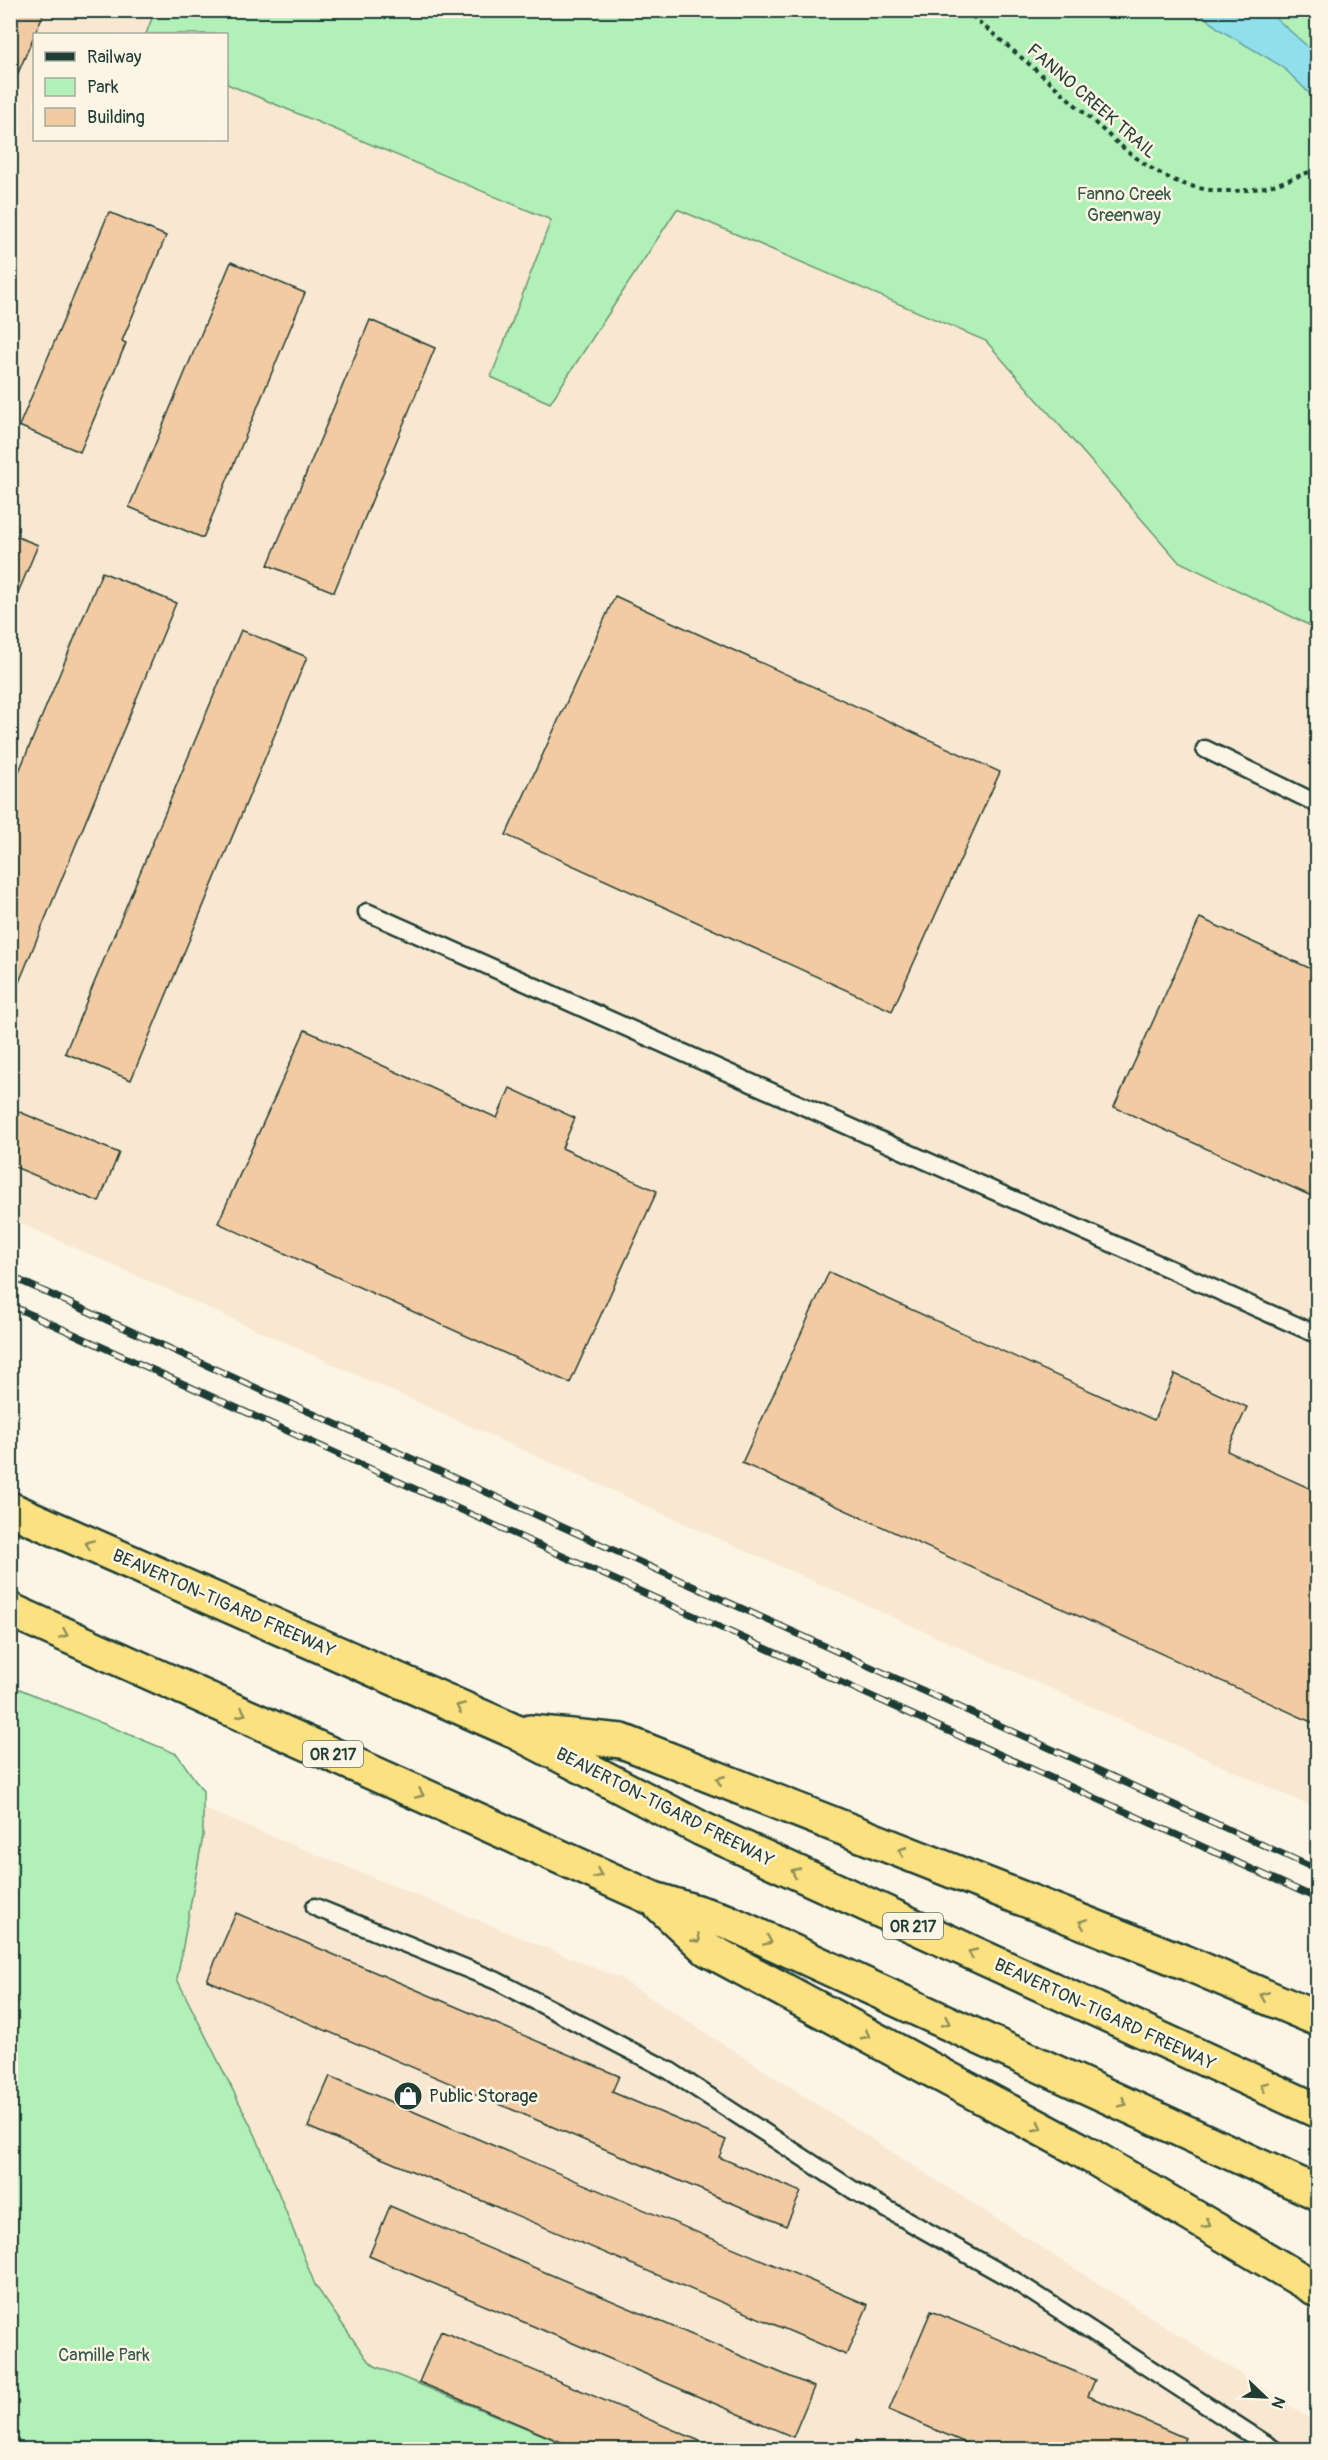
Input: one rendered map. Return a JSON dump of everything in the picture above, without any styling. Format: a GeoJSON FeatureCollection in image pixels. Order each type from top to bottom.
{"type":"FeatureCollection","features":[{"type":"Feature","properties":{"kind":"highway","name":"BEAVERTON-TIGARD FREEWAY"},"geometry":{"type":"LineString","coordinates":[[10,1509],[514,1731],[702,1829],[1317,2111]]}},
{"type":"Feature","properties":{"kind":"highway","name":"OR 217"},"geometry":{"type":"LineString","coordinates":[[10,1610],[654,1899],[726,1921],[1317,2193]]}},
{"type":"Feature","properties":{"kind":"highway"},"geometry":{"type":"LineString","coordinates":[[514,1731],[622,1741],[1189,1964],[1317,2019]]}},
{"type":"Feature","properties":{"kind":"highway"},"geometry":{"type":"LineString","coordinates":[[654,1899],[707,1949],[1079,2149],[1317,2289]]}},
{"type":"Feature","properties":{"kind":"lane"},"geometry":{"type":"LineString","coordinates":[[1205,749],[1317,804]]}},
{"type":"Feature","properties":{"kind":"lane"},"geometry":{"type":"LineString","coordinates":[[367,912],[1317,1335]]}},
{"type":"Feature","properties":{"kind":"lane"},"geometry":{"type":"LineString","coordinates":[[315,1906],[497,1981],[670,2071],[853,2190],[1015,2281],[1275,2450]]}},
{"type":"Feature","properties":{"kind":"path","name":"FANNO CREEK TRAIL"},"geometry":{"type":"LineString","coordinates":[[965,10],[1053,84],[1114,140],[1150,169],[1169,180],[1191,186],[1239,190],[1266,186],[1317,169]]}},
{"type":"Feature","properties":{"kind":"shaded area"},"geometry":{"type":"Polygon","coordinates":[[[11,11],[155,11],[146,33],[33,33],[33,141],[228,141],[228,84],[551,220],[492,377],[550,403],[676,209],[986,341],[1178,561],[1317,629],[1317,1809],[11,1219],[11,11]]]}},
{"type":"Feature","properties":{"kind":"shaded area","name":"Public Storage"},"geometry":{"type":"Polygon","coordinates":[[[10,1730],[618,1977],[1317,2423],[1317,2449],[577,2449],[11,2215],[10,1730]]]}},
{"type":"Feature","properties":{"kind":"green space","name":"Fanno Creek Greenway"},"geometry":{"type":"Polygon","coordinates":[[[155,10],[1317,11],[1317,629],[1178,561],[986,341],[677,209],[550,403],[491,377],[551,220],[228,84],[228,33],[146,33],[155,10]]]}},
{"type":"Feature","properties":{"kind":"green space","name":"Camille Park"},"geometry":{"type":"Polygon","coordinates":[[[10,1685],[177,1754],[203,1791],[203,1836],[177,1979],[256,2136],[315,2285],[366,2358],[375,2366],[577,2449],[11,2449],[10,1685]]]}},
{"type":"Feature","properties":{"kind":"water"},"geometry":{"type":"Polygon","coordinates":[[[1198,11],[1268,11],[1317,55],[1317,101],[1283,67],[1220,30],[1198,11]]]}},
{"type":"Feature","properties":{"kind":"building"},"geometry":{"type":"Polygon","coordinates":[[[10,10],[45,10],[35,33],[33,33],[33,38],[10,92],[10,10]]]}},
{"type":"Feature","properties":{"kind":"building"},"geometry":{"type":"Polygon","coordinates":[[[109,212],[166,236],[122,341],[126,343],[80,452],[19,426],[109,212]]]}},
{"type":"Feature","properties":{"kind":"building"},"geometry":{"type":"Polygon","coordinates":[[[231,262],[305,293],[203,538],[129,507],[231,262]]]}},
{"type":"Feature","properties":{"kind":"building"},"geometry":{"type":"Polygon","coordinates":[[[370,320],[435,348],[334,592],[268,565],[370,320]]]}},
{"type":"Feature","properties":{"kind":"building"},"geometry":{"type":"Polygon","coordinates":[[[10,534],[38,545],[10,612],[10,534]]]}},
{"type":"Feature","properties":{"kind":"building"},"geometry":{"type":"Polygon","coordinates":[[[102,572],[176,603],[10,1004],[10,793],[102,572]]]}},
{"type":"Feature","properties":{"kind":"building"},"geometry":{"type":"Polygon","coordinates":[[[615,596],[1000,772],[892,1011],[506,835],[615,596]]]}},
{"type":"Feature","properties":{"kind":"building"},"geometry":{"type":"Polygon","coordinates":[[[241,630],[307,657],[131,1080],[65,1053],[241,630]]]}},
{"type":"Feature","properties":{"kind":"building"},"geometry":{"type":"Polygon","coordinates":[[[1200,918],[1318,972],[1318,1199],[1114,1107],[1200,918]]]}},
{"type":"Feature","properties":{"kind":"building"},"geometry":{"type":"Polygon","coordinates":[[[305,1030],[497,1118],[510,1088],[575,1118],[562,1148],[657,1191],[570,1383],[218,1223],[305,1030]]]}},
{"type":"Feature","properties":{"kind":"building"},"geometry":{"type":"Polygon","coordinates":[[[10,1108],[119,1153],[99,1202],[10,1165],[10,1108]]]}},
{"type":"Feature","properties":{"kind":"building"},"geometry":{"type":"Polygon","coordinates":[[[829,1272],[1154,1420],[1175,1374],[1247,1407],[1227,1451],[1318,1492],[1318,1725],[742,1463],[829,1272]]]}},
{"type":"Feature","properties":{"kind":"building"},"geometry":{"type":"Polygon","coordinates":[[[236,1913],[619,2076],[612,2092],[726,2140],[719,2157],[801,2192],[786,2226],[207,1980],[236,1913]]]}},
{"type":"Feature","properties":{"kind":"building"},"geometry":{"type":"Polygon","coordinates":[[[330,2076],[868,2305],[846,2355],[308,2127],[330,2076]]]}},
{"type":"Feature","properties":{"kind":"building"},"geometry":{"type":"Polygon","coordinates":[[[390,2206],[814,2387],[793,2437],[369,2256],[390,2206]]]}},
{"type":"Feature","properties":{"kind":"building"},"geometry":{"type":"Polygon","coordinates":[[[931,2311],[1095,2380],[1088,2396],[1185,2438],[1180,2450],[982,2450],[889,2410],[931,2311]]]}},
{"type":"Feature","properties":{"kind":"building"},"geometry":{"type":"Polygon","coordinates":[[[441,2331],[721,2450],[580,2450],[419,2382],[441,2331]]]}},
{"type":"Feature","properties":{"kind":"building"},"geometry":{"type":"Polygon","coordinates":[[[856,2440],[879,2450],[852,2450],[856,2440]]]}},
{"type":"Feature","properties":{"kind":"railway"},"geometry":{"type":"LineString","coordinates":[[10,1276],[1318,1870]]}},
{"type":"Feature","properties":{"kind":"railway"},"geometry":{"type":"LineString","coordinates":[[10,1305],[1318,1899]]}},
{"type":"Feature","properties":{"kind":"place","name":"Public Storage"},"geometry":{"type":"Point","coordinates":[408,2096]}}]}
